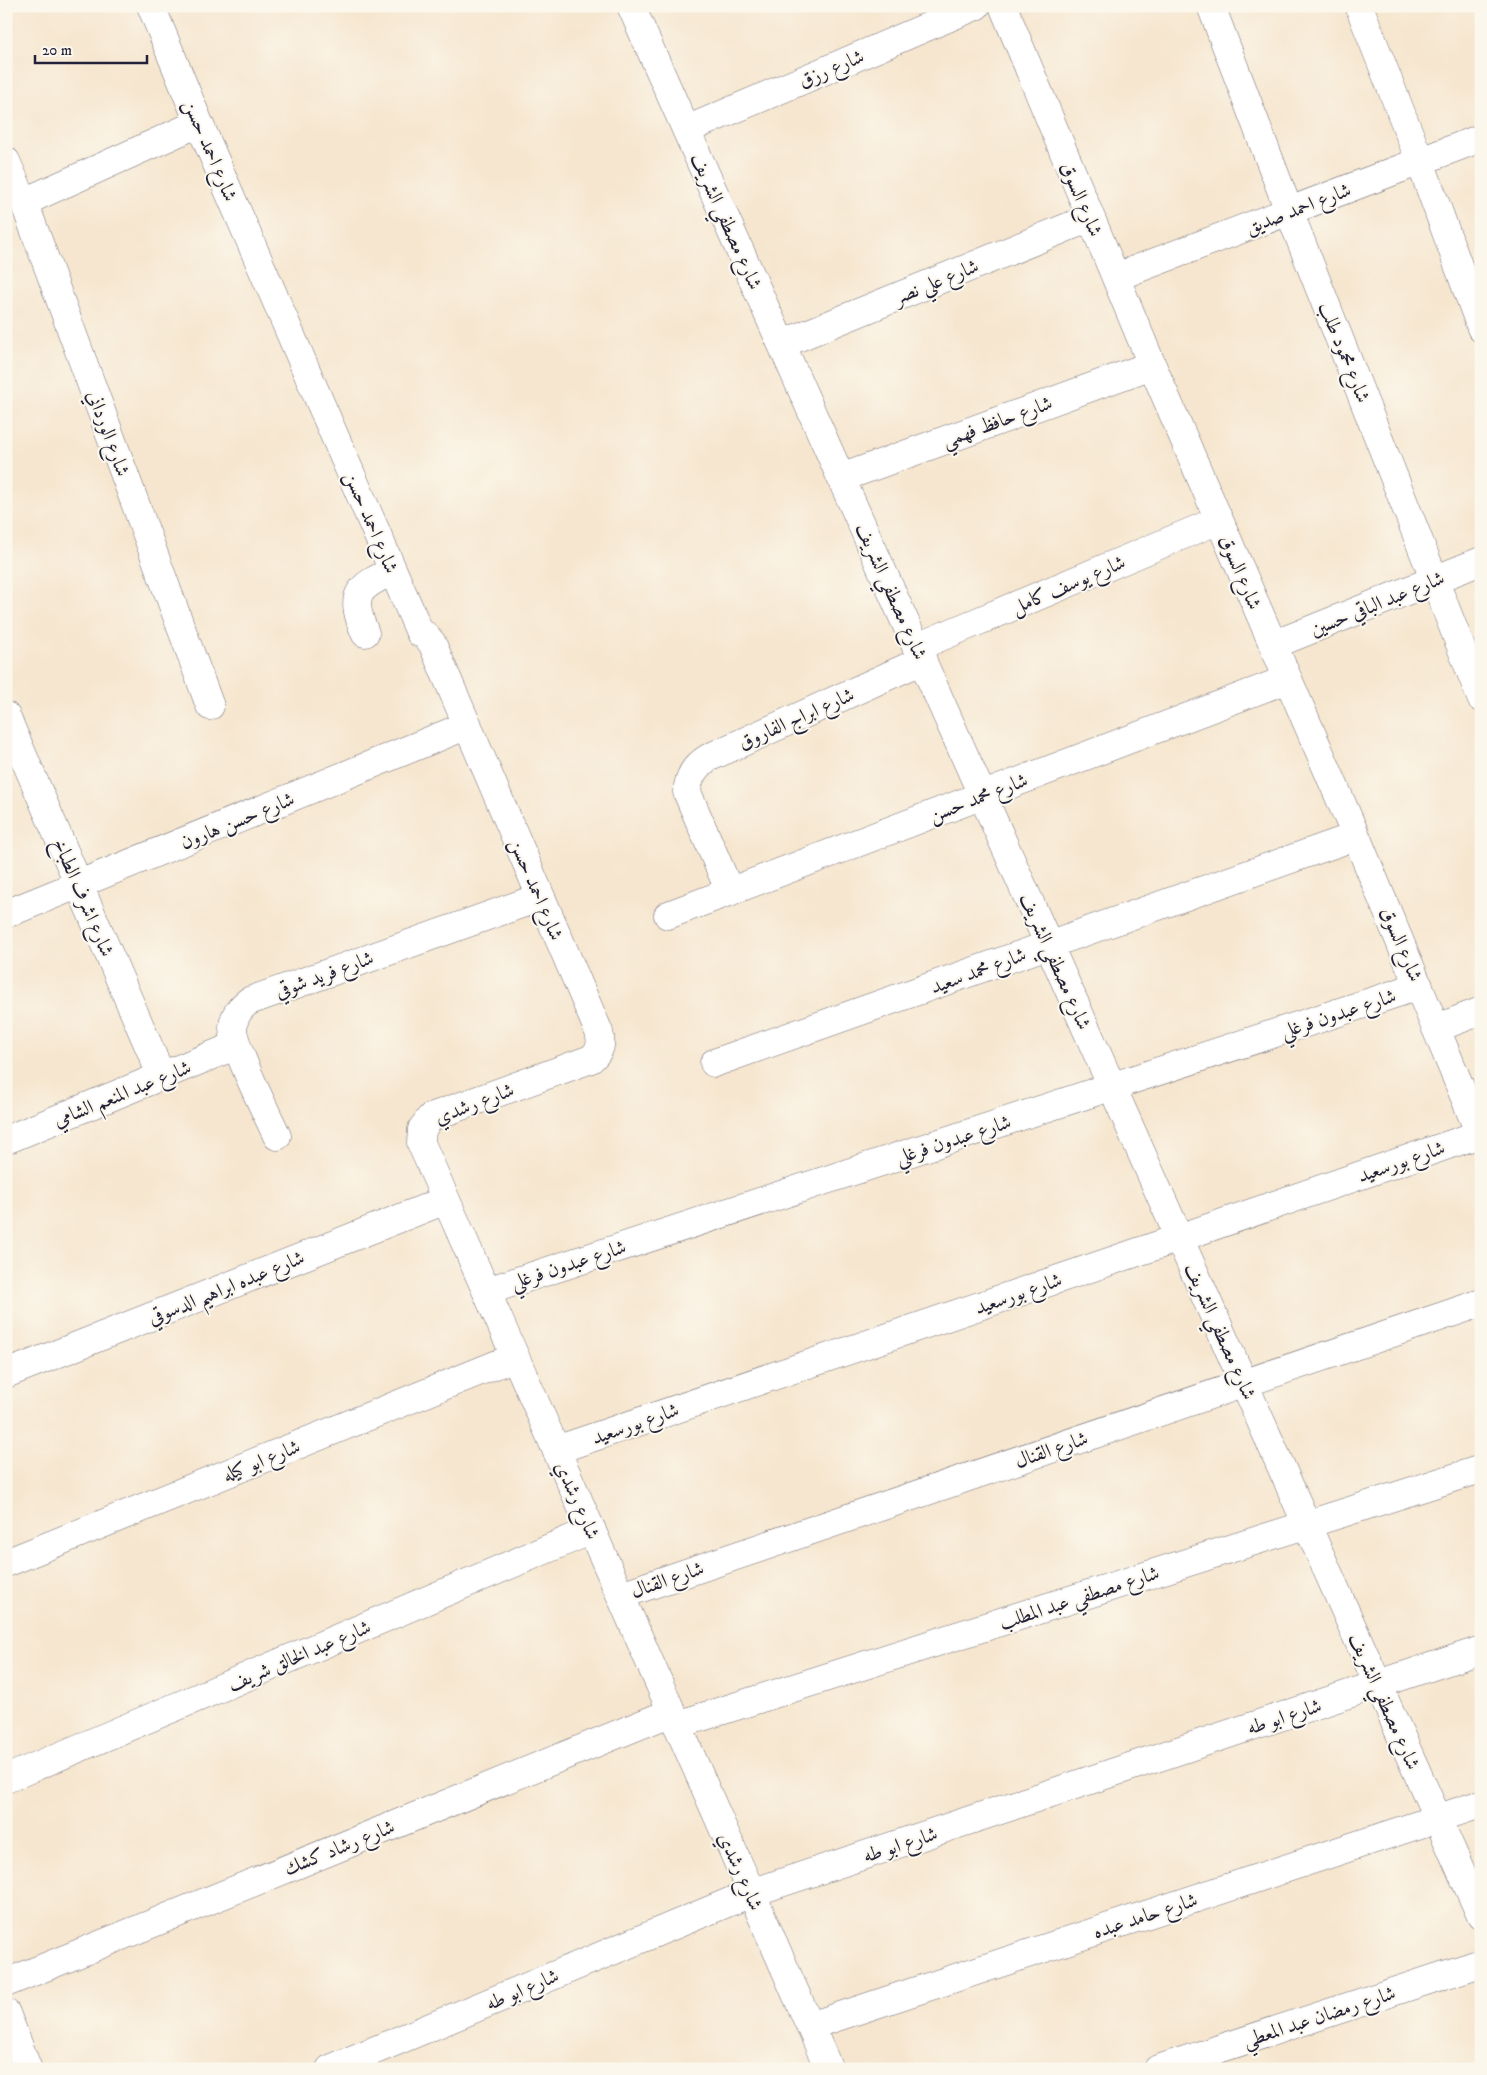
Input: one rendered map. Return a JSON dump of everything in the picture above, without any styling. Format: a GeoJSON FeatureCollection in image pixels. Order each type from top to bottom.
{"type":"FeatureCollection","features":[{"type":"Feature","properties":{"kind":"street","name":"شارع احمد حسن"},"geometry":{"type":"LineString","coordinates":[[151,6],[199,123],[393,572],[420,633],[425,635],[432,643],[599,1032]]}},
{"type":"Feature","properties":{"kind":"street","name":"شارع مصطفي الشريف"},"geometry":{"type":"LineString","coordinates":[[632,6],[1481,1916]]}},
{"type":"Feature","properties":{"kind":"street","name":"شارع رزق"},"geometry":{"type":"LineString","coordinates":[[686,130],[976,6]]}},
{"type":"Feature","properties":{"kind":"street","name":"شارع السوق"},"geometry":{"type":"LineString","coordinates":[[1002,6],[1152,365],[1420,986],[1480,1135]]}},
{"type":"Feature","properties":{"kind":"street","name":"شارع محمود طلب"},"geometry":{"type":"LineString","coordinates":[[1211,6],[1289,211],[1481,698]]}},
{"type":"Feature","properties":{"kind":"street"},"geometry":{"type":"LineString","coordinates":[[1359,6],[1420,161],[1481,328]]}},
{"type":"Feature","properties":{"kind":"street"},"geometry":{"type":"LineString","coordinates":[[24,202],[199,123]]}},
{"type":"Feature","properties":{"kind":"street","name":"شارع احمد صديق"},"geometry":{"type":"LineString","coordinates":[[1116,277],[1481,138]]}},
{"type":"Feature","properties":{"kind":"street","name":"شارع الورداني"},"geometry":{"type":"LineString","coordinates":[[6,161],[24,202],[210,706]]}},
{"type":"Feature","properties":{"kind":"street","name":"شارع علي نصر"},"geometry":{"type":"LineString","coordinates":[[782,344],[1090,218]]}},
{"type":"Feature","properties":{"kind":"street","name":"شارع حافظ فهمي"},"geometry":{"type":"LineString","coordinates":[[841,478],[1152,365]]}},
{"type":"Feature","properties":{"kind":"street","name":"شارع يوسف كامل"},"geometry":{"type":"LineString","coordinates":[[920,654],[1219,520]]}},
{"type":"Feature","properties":{"kind":"street","name":"شارع عبد الباقي حسين"},"geometry":{"type":"LineString","coordinates":[[1273,645],[1481,560]]}},
{"type":"Feature","properties":{"kind":"street"},"geometry":{"type":"LineString","coordinates":[[365,633],[359,618],[356,602],[362,590],[371,581],[393,572]]}},
{"type":"Feature","properties":{"kind":"street","name":"شارع ابراج الفاروق"},"geometry":{"type":"LineString","coordinates":[[730,892],[687,792],[689,778],[696,766],[708,758],[920,654]]}},
{"type":"Feature","properties":{"kind":"street","name":"شارع محمد حسن"},"geometry":{"type":"LineString","coordinates":[[668,915],[1288,679]]}},
{"type":"Feature","properties":{"kind":"street","name":"شارع اشرف الطباخ"},"geometry":{"type":"LineString","coordinates":[[6,716],[162,1077]]}},
{"type":"Feature","properties":{"kind":"street","name":"شارع حسن هارون"},"geometry":{"type":"LineString","coordinates":[[6,914],[468,725]]}},
{"type":"Feature","properties":{"kind":"street","name":"شارع محمد سعيد"},"geometry":{"type":"LineString","coordinates":[[714,1063],[1356,836]]}},
{"type":"Feature","properties":{"kind":"street","name":"شارع فريد شوقي"},"geometry":{"type":"LineString","coordinates":[[277,1136],[237,1045],[233,1026],[235,1016],[249,1001],[541,897]]}},
{"type":"Feature","properties":{"kind":"street","name":"شارع عبدون فرغلي"},"geometry":{"type":"LineString","coordinates":[[486,1291],[1420,986]]}},
{"type":"Feature","properties":{"kind":"street"},"geometry":{"type":"LineString","coordinates":[[1437,1028],[1481,1011]]}},
{"type":"Feature","properties":{"kind":"street","name":"شارع رشدي"},"geometry":{"type":"LineString","coordinates":[[599,1032],[601,1042],[599,1052],[592,1059],[431,1118],[425,1122],[422,1129],[421,1143],[810,2026],[823,2067]]}},
{"type":"Feature","properties":{"kind":"street","name":"شارع عبد المنعم الشامي"},"geometry":{"type":"LineString","coordinates":[[6,1140],[237,1045]]}},
{"type":"Feature","properties":{"kind":"street","name":"شارع بورسعيد"},"geometry":{"type":"LineString","coordinates":[[556,1450],[1480,1135]]}},
{"type":"Feature","properties":{"kind":"street","name":"شارع عبده ابراهيم الدسوقي"},"geometry":{"type":"LineString","coordinates":[[6,1374],[446,1200]]}},
{"type":"Feature","properties":{"kind":"street","name":"شارع القنال"},"geometry":{"type":"LineString","coordinates":[[620,1595],[1481,1303]]}},
{"type":"Feature","properties":{"kind":"street","name":"شارع ابو كيله"},"geometry":{"type":"LineString","coordinates":[[6,1564],[515,1356]]}},
{"type":"Feature","properties":{"kind":"street","name":"شارع مصطفي عبد المطلب"},"geometry":{"type":"LineString","coordinates":[[674,1719],[1481,1469]]}},
{"type":"Feature","properties":{"kind":"street","name":"شارع عبد الخالق شريف"},"geometry":{"type":"LineString","coordinates":[[6,1779],[592,1530]]}},
{"type":"Feature","properties":{"kind":"street","name":"شارع ابو طه"},"geometry":{"type":"LineString","coordinates":[[330,2069],[751,1893],[1481,1650]]}},
{"type":"Feature","properties":{"kind":"street","name":"شارع رشاد كشك"},"geometry":{"type":"LineString","coordinates":[[6,1982],[674,1719]]}},
{"type":"Feature","properties":{"kind":"street","name":"شارع حامد عبده"},"geometry":{"type":"LineString","coordinates":[[810,2026],[1481,1804]]}},
{"type":"Feature","properties":{"kind":"street","name":"شارع رمضان عبد المعطي"},"geometry":{"type":"LineString","coordinates":[[1158,2069],[1481,1963]]}},
{"type":"Feature","properties":{"kind":"street"},"geometry":{"type":"LineString","coordinates":[[6,2013],[28,2069]]}}]}
